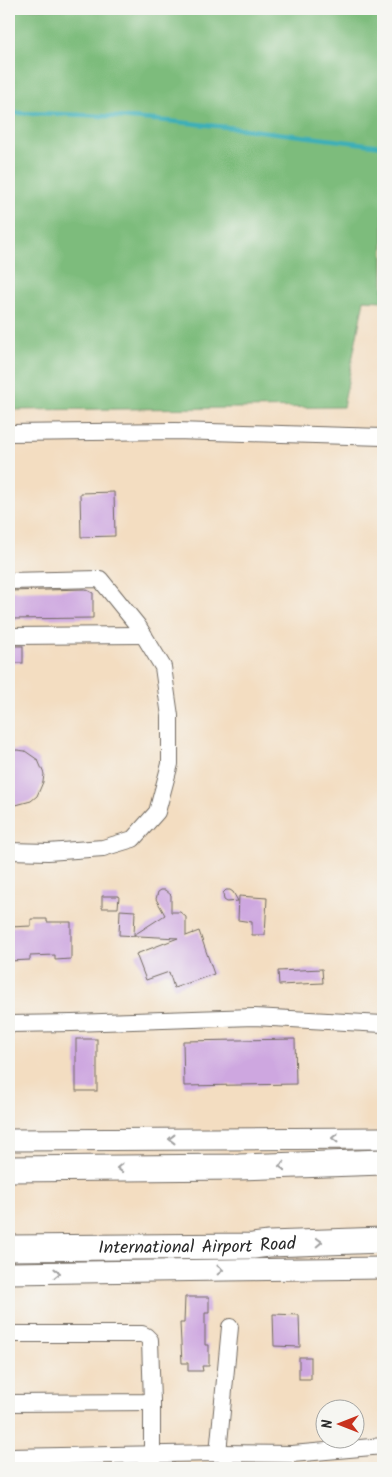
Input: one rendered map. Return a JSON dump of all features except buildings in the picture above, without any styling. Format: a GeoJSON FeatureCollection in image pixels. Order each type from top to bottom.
{"type":"FeatureCollection","features":[{"type":"Feature","properties":{"kind":"highway"},"geometry":{"type":"LineString","coordinates":[[9,1170],[239,1167],[383,1162]]}},
{"type":"Feature","properties":{"kind":"highway","name":"International Airport Road"},"geometry":{"type":"LineString","coordinates":[[9,1248],[253,1246],[383,1240]]}},
{"type":"Feature","properties":{"kind":"main road"},"geometry":{"type":"LineString","coordinates":[[9,1140],[383,1138]]}},
{"type":"Feature","properties":{"kind":"main road","name":"International Airport Road"},"geometry":{"type":"LineString","coordinates":[[9,1273],[383,1268]]}},
{"type":"Feature","properties":{"kind":"lane"},"geometry":{"type":"LineString","coordinates":[[9,433],[175,431],[383,437]]}},
{"type":"Feature","properties":{"kind":"lane"},"geometry":{"type":"LineString","coordinates":[[9,581],[100,579],[144,635],[163,667],[170,716],[170,764],[157,812],[133,840],[103,848],[48,852],[9,851]]}},
{"type":"Feature","properties":{"kind":"lane"},"geometry":{"type":"LineString","coordinates":[[9,636],[144,635]]}},
{"type":"Feature","properties":{"kind":"lane"},"geometry":{"type":"LineString","coordinates":[[9,1024],[254,1017],[383,1024]]}},
{"type":"Feature","properties":{"kind":"lane"},"geometry":{"type":"LineString","coordinates":[[218,1453],[230,1328]]}},
{"type":"Feature","properties":{"kind":"lane"},"geometry":{"type":"LineString","coordinates":[[9,1334],[142,1334],[146,1336],[150,1340],[152,1454]]}},
{"type":"Feature","properties":{"kind":"lane"},"geometry":{"type":"LineString","coordinates":[[9,1403],[152,1402]]}},
{"type":"Feature","properties":{"kind":"lane"},"geometry":{"type":"LineString","coordinates":[[9,1457],[94,1462],[152,1454],[218,1453],[293,1461],[383,1446]]}},
{"type":"Feature","properties":{"kind":"green space"},"geometry":{"type":"Polygon","coordinates":[[[9,9],[383,9],[383,301],[364,300],[343,407],[9,410],[9,9]]]}},
{"type":"Feature","properties":{"kind":"waterway"},"geometry":{"type":"LineString","coordinates":[[9,113],[150,119],[383,146]]}}]}
